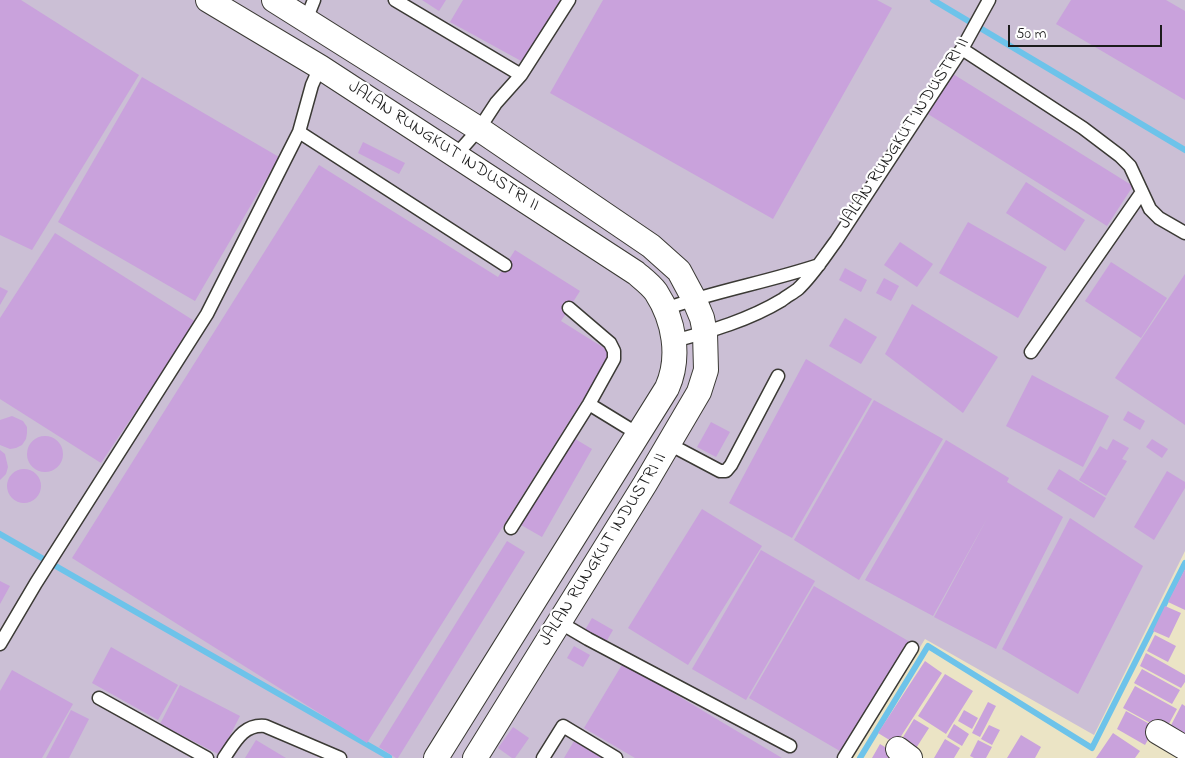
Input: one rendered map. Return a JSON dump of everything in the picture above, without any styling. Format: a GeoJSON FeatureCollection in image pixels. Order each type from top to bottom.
{"type":"FeatureCollection","features":[{"type":"Feature","properties":{"kind":"street","name":"JALAN RUNGKUT INDUSTRI II"},"geometry":{"type":"LineString","coordinates":[[208,0],[320,67],[636,273],[655,291],[665,309],[674,341],[675,364],[667,388],[436,758]]}},
{"type":"Feature","properties":{"kind":"street","name":"JALAN RUNGKUT INDUSTRI II"},"geometry":{"type":"LineString","coordinates":[[274,0],[310,10],[479,129],[651,246],[679,271],[702,318],[705,333],[706,370],[699,392],[645,484],[475,758]]}},
{"type":"Feature","properties":{"kind":"street"},"geometry":{"type":"LineString","coordinates":[[618,467],[645,484]]}},
{"type":"Feature","properties":{"kind":"street"},"geometry":{"type":"LineString","coordinates":[[1158,732],[1185,748]]}},
{"type":"Feature","properties":{"kind":"lane"},"geometry":{"type":"LineString","coordinates":[[395,0],[520,75]]}},
{"type":"Feature","properties":{"kind":"lane"},"geometry":{"type":"LineString","coordinates":[[456,156],[520,75],[569,0]]}},
{"type":"Feature","properties":{"kind":"lane","name":"JALAN RUNGKUT INDUSTRI II"},"geometry":{"type":"LineString","coordinates":[[674,341],[705,333],[744,319],[772,306],[797,290],[819,265],[962,49],[987,4]]}},
{"type":"Feature","properties":{"kind":"lane"},"geometry":{"type":"LineString","coordinates":[[962,49],[1083,128],[1120,156],[1130,166],[1150,209],[1159,218],[1185,234]]}},
{"type":"Feature","properties":{"kind":"lane"},"geometry":{"type":"LineString","coordinates":[[0,644],[56,551],[207,314],[298,132],[312,85],[320,67]]}},
{"type":"Feature","properties":{"kind":"lane"},"geometry":{"type":"LineString","coordinates":[[298,132],[505,265]]}},
{"type":"Feature","properties":{"kind":"lane"},"geometry":{"type":"LineString","coordinates":[[1031,352],[1142,192]]}},
{"type":"Feature","properties":{"kind":"lane"},"geometry":{"type":"LineString","coordinates":[[665,309],[694,299],[791,275],[819,265]]}},
{"type":"Feature","properties":{"kind":"lane"},"geometry":{"type":"LineString","coordinates":[[511,528],[589,404],[612,366],[614,359],[614,351],[604,337],[569,308]]}},
{"type":"Feature","properties":{"kind":"lane"},"geometry":{"type":"LineString","coordinates":[[669,444],[720,471],[726,471],[731,466],[778,376]]}},
{"type":"Feature","properties":{"kind":"lane"},"geometry":{"type":"LineString","coordinates":[[589,404],[638,434]]}},
{"type":"Feature","properties":{"kind":"lane"},"geometry":{"type":"LineString","coordinates":[[559,622],[790,746]]}},
{"type":"Feature","properties":{"kind":"lane"},"geometry":{"type":"LineString","coordinates":[[844,758],[912,648]]}},
{"type":"Feature","properties":{"kind":"lane"},"geometry":{"type":"LineString","coordinates":[[99,698],[207,758]]}},
{"type":"Feature","properties":{"kind":"lane"},"geometry":{"type":"LineString","coordinates":[[224,758],[241,733],[247,728],[256,726],[265,726],[340,758]]}},
{"type":"Feature","properties":{"kind":"lane"},"geometry":{"type":"LineString","coordinates":[[543,758],[563,726],[616,758]]}},
{"type":"Feature","properties":{"kind":"shaded area"},"geometry":{"type":"Polygon","coordinates":[[[0,0],[1185,0],[1185,551],[1094,735],[925,639],[852,758],[0,758],[0,0]]]}},
{"type":"Feature","properties":{"kind":"building"},"geometry":{"type":"Polygon","coordinates":[[[0,0],[21,0],[139,75],[32,250],[0,235],[0,0]]]}},
{"type":"Feature","properties":{"kind":"building"},"geometry":{"type":"Polygon","coordinates":[[[422,0],[446,0],[439,11],[422,0]]]}},
{"type":"Feature","properties":{"kind":"building"},"geometry":{"type":"Polygon","coordinates":[[[463,0],[560,0],[523,62],[450,22],[463,0]]]}},
{"type":"Feature","properties":{"kind":"building"},"geometry":{"type":"Polygon","coordinates":[[[603,0],[877,0],[892,8],[773,219],[550,93],[603,0]]]}},
{"type":"Feature","properties":{"kind":"building"},"geometry":{"type":"Polygon","coordinates":[[[1071,0],[1166,0],[1185,11],[1185,100],[1056,24],[1071,0]]]}},
{"type":"Feature","properties":{"kind":"building"},"geometry":{"type":"Polygon","coordinates":[[[953,74],[1133,186],[1107,226],[928,114],[953,74]]]}},
{"type":"Feature","properties":{"kind":"building"},"geometry":{"type":"Polygon","coordinates":[[[142,77],[279,157],[195,301],[58,222],[142,77]]]}},
{"type":"Feature","properties":{"kind":"building"},"geometry":{"type":"Polygon","coordinates":[[[363,142],[405,163],[399,174],[358,153],[363,142]]]}},
{"type":"Feature","properties":{"kind":"building"},"geometry":{"type":"Polygon","coordinates":[[[319,165],[498,277],[515,250],[580,291],[561,321],[612,353],[367,743],[72,558],[319,165]]]}},
{"type":"Feature","properties":{"kind":"building"},"geometry":{"type":"Polygon","coordinates":[[[1026,182],[1085,220],[1065,251],[1006,213],[1026,182]]]}},
{"type":"Feature","properties":{"kind":"building"},"geometry":{"type":"Polygon","coordinates":[[[968,222],[1047,267],[1018,318],[939,273],[968,222]]]}},
{"type":"Feature","properties":{"kind":"building"},"geometry":{"type":"Polygon","coordinates":[[[55,233],[196,322],[101,463],[0,399],[0,318],[55,233]]]}},
{"type":"Feature","properties":{"kind":"building"},"geometry":{"type":"Polygon","coordinates":[[[900,242],[933,264],[917,287],[884,265],[900,242]]]}},
{"type":"Feature","properties":{"kind":"building"},"geometry":{"type":"Polygon","coordinates":[[[1111,262],[1167,298],[1141,338],[1085,301],[1111,262]]]}},
{"type":"Feature","properties":{"kind":"building"},"geometry":{"type":"Polygon","coordinates":[[[845,268],[867,280],[861,292],[839,280],[845,268]]]}},
{"type":"Feature","properties":{"kind":"building"},"geometry":{"type":"Polygon","coordinates":[[[1185,274],[1185,425],[1115,378],[1185,274]]]}},
{"type":"Feature","properties":{"kind":"building"},"geometry":{"type":"Polygon","coordinates":[[[884,278],[899,286],[891,301],[876,293],[884,278]]]}},
{"type":"Feature","properties":{"kind":"building"},"geometry":{"type":"Polygon","coordinates":[[[0,287],[8,291],[0,305],[0,287]]]}},
{"type":"Feature","properties":{"kind":"building"},"geometry":{"type":"Polygon","coordinates":[[[912,304],[998,357],[963,413],[885,354],[912,304]]]}},
{"type":"Feature","properties":{"kind":"building"},"geometry":{"type":"Polygon","coordinates":[[[845,318],[877,337],[861,364],[829,346],[845,318]]]}},
{"type":"Feature","properties":{"kind":"building"},"geometry":{"type":"Polygon","coordinates":[[[806,359],[872,399],[792,538],[729,503],[806,359]]]}},
{"type":"Feature","properties":{"kind":"building"},"geometry":{"type":"Polygon","coordinates":[[[1032,375],[1109,416],[1083,467],[1006,426],[1032,375]]]}},
{"type":"Feature","properties":{"kind":"building"},"geometry":{"type":"Polygon","coordinates":[[[874,400],[943,439],[859,580],[794,540],[874,400]]]}},
{"type":"Feature","properties":{"kind":"building"},"geometry":{"type":"Polygon","coordinates":[[[1128,411],[1145,421],[1140,430],[1123,420],[1128,411]]]}},
{"type":"Feature","properties":{"kind":"building"},"geometry":{"type":"Polygon","coordinates":[[[12,416],[23,421],[27,427],[27,433],[22,445],[10,449],[0,445],[0,420],[12,416]]]}},
{"type":"Feature","properties":{"kind":"building"},"geometry":{"type":"Polygon","coordinates":[[[711,422],[730,432],[716,457],[697,447],[711,422]]]}},
{"type":"Feature","properties":{"kind":"building"},"geometry":{"type":"Polygon","coordinates":[[[45,436],[52,437],[58,441],[62,447],[62,461],[58,467],[52,471],[45,472],[38,471],[32,467],[28,461],[27,454],[28,447],[32,441],[38,437],[45,436]]]}},
{"type":"Feature","properties":{"kind":"building"},"geometry":{"type":"Polygon","coordinates":[[[572,437],[592,449],[542,537],[521,525],[572,437]]]}},
{"type":"Feature","properties":{"kind":"building"},"geometry":{"type":"Polygon","coordinates":[[[1113,439],[1129,448],[1122,459],[1127,461],[1106,496],[1079,480],[1100,446],[1107,450],[1113,439]]]}},
{"type":"Feature","properties":{"kind":"building"},"geometry":{"type":"Polygon","coordinates":[[[1152,439],[1168,449],[1162,458],[1146,447],[1152,439]]]}},
{"type":"Feature","properties":{"kind":"building"},"geometry":{"type":"Polygon","coordinates":[[[946,440],[1009,478],[1007,482],[1063,517],[996,649],[934,617],[989,515],[933,616],[865,580],[946,440]]]}},
{"type":"Feature","properties":{"kind":"building"},"geometry":{"type":"Polygon","coordinates":[[[0,450],[5,454],[8,467],[6,474],[0,480],[0,450]]]}},
{"type":"Feature","properties":{"kind":"building"},"geometry":{"type":"Polygon","coordinates":[[[24,469],[31,470],[36,474],[40,479],[40,493],[36,498],[31,502],[24,503],[17,502],[12,498],[8,493],[7,486],[8,479],[12,474],[17,470],[24,469]]]}},
{"type":"Feature","properties":{"kind":"building"},"geometry":{"type":"Polygon","coordinates":[[[1059,469],[1106,498],[1094,518],[1047,489],[1059,469]]]}},
{"type":"Feature","properties":{"kind":"building"},"geometry":{"type":"Polygon","coordinates":[[[1167,471],[1185,482],[1185,488],[1154,540],[1134,527],[1167,471]]]}},
{"type":"Feature","properties":{"kind":"building"},"geometry":{"type":"Polygon","coordinates":[[[702,509],[762,546],[688,665],[628,628],[702,509]]]}},
{"type":"Feature","properties":{"kind":"building"},"geometry":{"type":"Polygon","coordinates":[[[1070,518],[1143,566],[1078,694],[1002,649],[1070,518]]]}},
{"type":"Feature","properties":{"kind":"building"},"geometry":{"type":"Polygon","coordinates":[[[507,541],[525,552],[398,758],[396,758],[379,747],[507,541]]]}},
{"type":"Feature","properties":{"kind":"building"},"geometry":{"type":"Polygon","coordinates":[[[761,550],[815,581],[746,700],[692,669],[761,550]]]}},
{"type":"Feature","properties":{"kind":"building"},"geometry":{"type":"Polygon","coordinates":[[[1185,569],[1185,610],[1168,602],[1185,569]]]}},
{"type":"Feature","properties":{"kind":"building"},"geometry":{"type":"Polygon","coordinates":[[[0,581],[10,586],[0,604],[0,581]]]}},
{"type":"Feature","properties":{"kind":"building"},"geometry":{"type":"Polygon","coordinates":[[[814,586],[910,642],[845,754],[749,698],[814,586]]]}},
{"type":"Feature","properties":{"kind":"building"},"geometry":{"type":"Polygon","coordinates":[[[1165,606],[1181,613],[1169,638],[1153,631],[1165,606]]]}},
{"type":"Feature","properties":{"kind":"building"},"geometry":{"type":"Polygon","coordinates":[[[592,618],[613,630],[606,642],[585,630],[592,618]]]}},
{"type":"Feature","properties":{"kind":"building"},"geometry":{"type":"Polygon","coordinates":[[[1155,635],[1176,646],[1168,662],[1147,651],[1155,635]]]}},
{"type":"Feature","properties":{"kind":"building"},"geometry":{"type":"Polygon","coordinates":[[[574,646],[590,655],[583,667],[567,658],[574,646]]]}},
{"type":"Feature","properties":{"kind":"building"},"geometry":{"type":"Polygon","coordinates":[[[111,647],[178,685],[158,720],[92,683],[111,647]]]}},
{"type":"Feature","properties":{"kind":"building"},"geometry":{"type":"Polygon","coordinates":[[[1146,653],[1185,675],[1185,682],[1181,688],[1140,666],[1146,653]]]}},
{"type":"Feature","properties":{"kind":"building"},"geometry":{"type":"Polygon","coordinates":[[[925,661],[942,673],[896,744],[878,733],[925,661]]]}},
{"type":"Feature","properties":{"kind":"building"},"geometry":{"type":"Polygon","coordinates":[[[623,663],[782,758],[635,758],[584,728],[623,663]]]}},
{"type":"Feature","properties":{"kind":"building"},"geometry":{"type":"Polygon","coordinates":[[[1142,669],[1180,690],[1172,704],[1134,683],[1142,669]]]}},
{"type":"Feature","properties":{"kind":"building"},"geometry":{"type":"Polygon","coordinates":[[[12,670],[73,704],[42,758],[0,758],[0,691],[12,670]]]}},
{"type":"Feature","properties":{"kind":"building"},"geometry":{"type":"Polygon","coordinates":[[[945,674],[973,691],[946,734],[918,716],[945,674]]]}},
{"type":"Feature","properties":{"kind":"building"},"geometry":{"type":"Polygon","coordinates":[[[180,685],[240,716],[220,755],[160,724],[180,685]]]}},
{"type":"Feature","properties":{"kind":"building"},"geometry":{"type":"Polygon","coordinates":[[[1135,686],[1177,709],[1165,731],[1123,708],[1135,686]]]}},
{"type":"Feature","properties":{"kind":"building"},"geometry":{"type":"Polygon","coordinates":[[[988,702],[996,706],[980,737],[972,733],[988,702]]]}},
{"type":"Feature","properties":{"kind":"building"},"geometry":{"type":"Polygon","coordinates":[[[1182,704],[1185,706],[1185,737],[1167,733],[1182,704]]]}},
{"type":"Feature","properties":{"kind":"building"},"geometry":{"type":"Polygon","coordinates":[[[71,710],[89,719],[69,758],[46,758],[71,710]]]}},
{"type":"Feature","properties":{"kind":"building"},"geometry":{"type":"Polygon","coordinates":[[[964,710],[978,718],[972,729],[958,721],[964,710]]]}},
{"type":"Feature","properties":{"kind":"building"},"geometry":{"type":"Polygon","coordinates":[[[1126,711],[1155,727],[1145,745],[1117,729],[1126,711]]]}},
{"type":"Feature","properties":{"kind":"building"},"geometry":{"type":"Polygon","coordinates":[[[914,719],[929,728],[911,756],[897,747],[914,719]]]}},
{"type":"Feature","properties":{"kind":"building"},"geometry":{"type":"Polygon","coordinates":[[[954,724],[969,734],[962,746],[947,737],[954,724]]]}},
{"type":"Feature","properties":{"kind":"building"},"geometry":{"type":"Polygon","coordinates":[[[989,725],[1000,730],[992,745],[981,739],[989,725]]]}},
{"type":"Feature","properties":{"kind":"building"},"geometry":{"type":"Polygon","coordinates":[[[513,727],[529,738],[515,758],[512,758],[498,748],[513,727]]]}},
{"type":"Feature","properties":{"kind":"building"},"geometry":{"type":"Polygon","coordinates":[[[1113,733],[1140,751],[1135,758],[1096,758],[1113,733]]]}},
{"type":"Feature","properties":{"kind":"building"},"geometry":{"type":"Polygon","coordinates":[[[1021,735],[1041,747],[1035,758],[1007,758],[1021,735]]]}},
{"type":"Feature","properties":{"kind":"building"},"geometry":{"type":"Polygon","coordinates":[[[945,739],[960,748],[954,758],[934,758],[945,739]]]}},
{"type":"Feature","properties":{"kind":"building"},"geometry":{"type":"Polygon","coordinates":[[[256,740],[286,758],[245,758],[256,740]]]}},
{"type":"Feature","properties":{"kind":"building"},"geometry":{"type":"Polygon","coordinates":[[[978,740],[992,747],[986,758],[970,756],[978,740]]]}},
{"type":"Feature","properties":{"kind":"building"},"geometry":{"type":"Polygon","coordinates":[[[574,741],[602,758],[564,758],[574,741]]]}},
{"type":"Feature","properties":{"kind":"building"},"geometry":{"type":"Polygon","coordinates":[[[880,744],[903,758],[872,758],[880,744]]]}},
{"type":"Feature","properties":{"kind":"waterway"},"geometry":{"type":"LineString","coordinates":[[933,0],[1185,150]]}},
{"type":"Feature","properties":{"kind":"waterway"},"geometry":{"type":"LineString","coordinates":[[0,534],[389,757]]}},
{"type":"Feature","properties":{"kind":"waterway"},"geometry":{"type":"LineString","coordinates":[[860,758],[928,646],[1092,748],[1185,563]]}}]}
